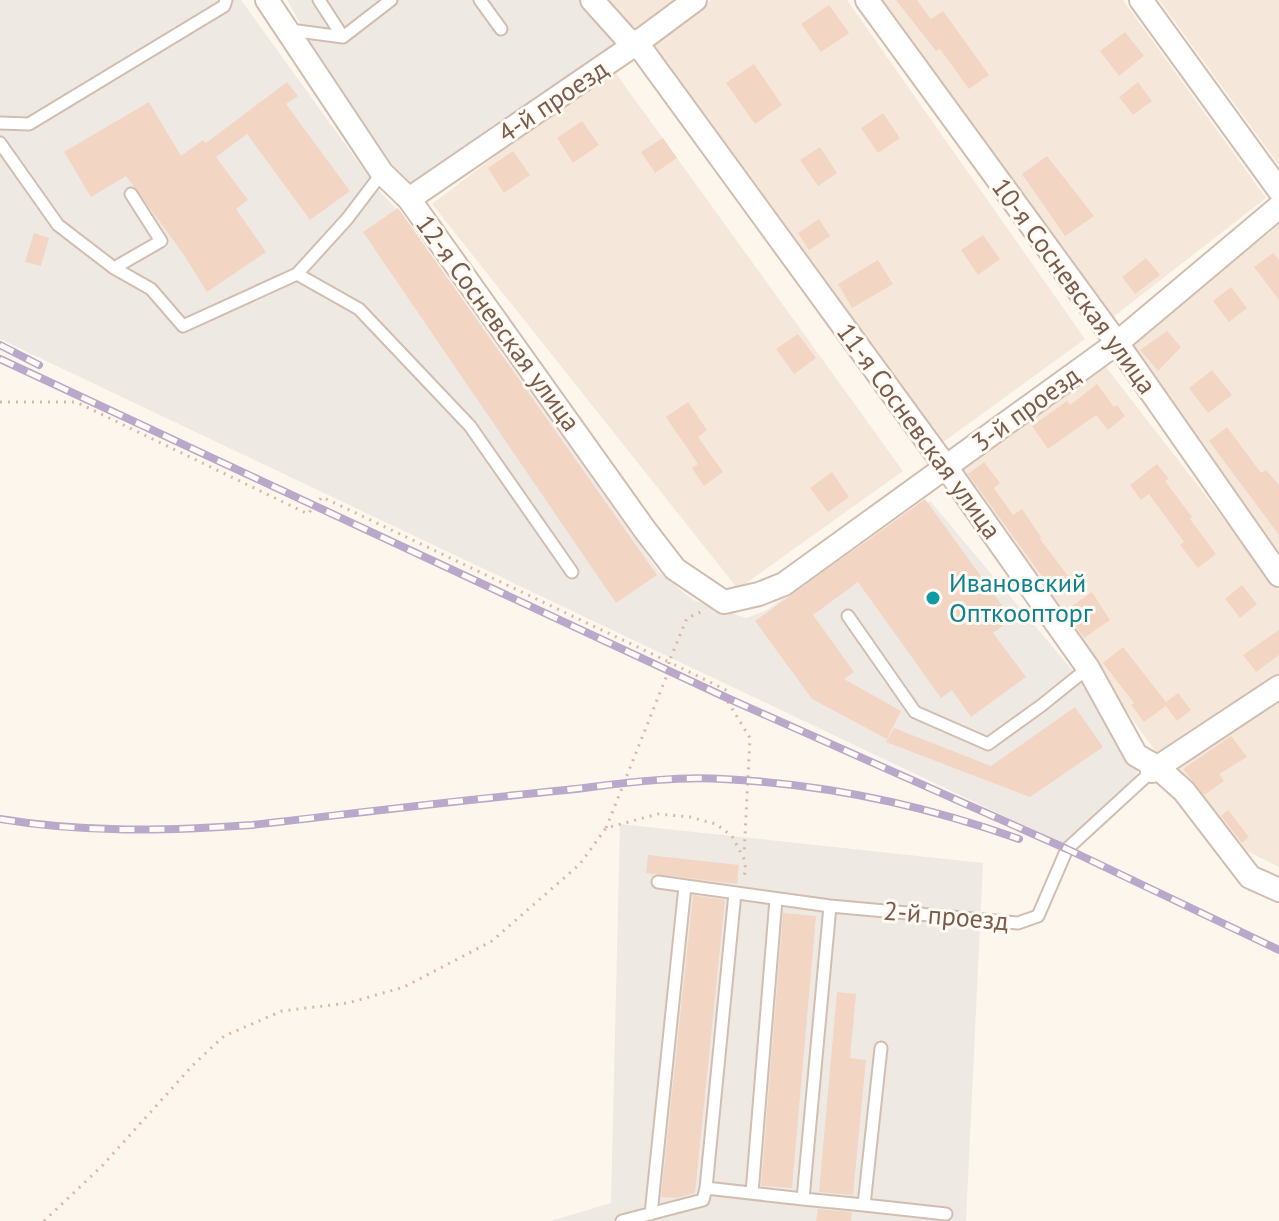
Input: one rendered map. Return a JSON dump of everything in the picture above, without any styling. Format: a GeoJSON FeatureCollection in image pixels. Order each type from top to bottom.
{"type":"FeatureCollection","features":[{"type":"Feature","properties":{"kind":"street","name":"12-я Сосневская улица"},"geometry":{"type":"LineString","coordinates":[[267,0],[382,173],[409,199],[675,569],[724,602]]}},
{"type":"Feature","properties":{"kind":"street","name":"11-я Сосневская улица"},"geometry":{"type":"LineString","coordinates":[[592,0],[627,39],[637,43],[946,467],[1088,668],[1136,755],[1184,791],[1250,877],[1279,890]]}},
{"type":"Feature","properties":{"kind":"street","name":"4-й проезд"},"geometry":{"type":"LineString","coordinates":[[409,199],[695,0]]}},
{"type":"Feature","properties":{"kind":"street","name":"10-я Сосневская улица"},"geometry":{"type":"LineString","coordinates":[[867,0],[1117,343],[1279,575]]}},
{"type":"Feature","properties":{"kind":"street"},"geometry":{"type":"LineString","coordinates":[[1141,0],[1279,190]]}},
{"type":"Feature","properties":{"kind":"street","name":"3-й проезд"},"geometry":{"type":"LineString","coordinates":[[724,602],[784,584],[1117,343],[1279,207]]}},
{"type":"Feature","properties":{"kind":"street","name":"2-й проезд"},"geometry":{"type":"LineString","coordinates":[[1154,769],[1279,687]]}},
{"type":"Feature","properties":{"kind":"lane"},"geometry":{"type":"LineString","coordinates":[[0,123],[29,124],[224,6],[226,0]]}},
{"type":"Feature","properties":{"kind":"lane"},"geometry":{"type":"LineString","coordinates":[[319,0],[343,37]]}},
{"type":"Feature","properties":{"kind":"lane"},"geometry":{"type":"LineString","coordinates":[[289,30],[343,37],[391,0]]}},
{"type":"Feature","properties":{"kind":"lane"},"geometry":{"type":"LineString","coordinates":[[480,0],[501,29]]}},
{"type":"Feature","properties":{"kind":"lane"},"geometry":{"type":"LineString","coordinates":[[2,149],[58,225],[114,268],[151,289],[183,326],[297,274],[347,219],[382,173]]}},
{"type":"Feature","properties":{"kind":"lane"},"geometry":{"type":"LineString","coordinates":[[114,268],[161,241],[131,194]]}},
{"type":"Feature","properties":{"kind":"lane"},"geometry":{"type":"LineString","coordinates":[[297,274],[359,309],[461,417],[572,572]]}},
{"type":"Feature","properties":{"kind":"lane"},"geometry":{"type":"LineString","coordinates":[[848,616],[915,712],[988,744],[1088,668]]}},
{"type":"Feature","properties":{"kind":"lane","name":"2-й проезд"},"geometry":{"type":"LineString","coordinates":[[658,882],[830,906],[1018,923],[1038,916],[1067,849],[1154,769]]}},
{"type":"Feature","properties":{"kind":"lane"},"geometry":{"type":"LineString","coordinates":[[651,1214],[685,886]]}},
{"type":"Feature","properties":{"kind":"lane"},"geometry":{"type":"LineString","coordinates":[[622,1221],[703,1200],[735,893]]}},
{"type":"Feature","properties":{"kind":"lane"},"geometry":{"type":"LineString","coordinates":[[752,1193],[776,899]]}},
{"type":"Feature","properties":{"kind":"lane"},"geometry":{"type":"LineString","coordinates":[[803,1199],[830,906]]}},
{"type":"Feature","properties":{"kind":"lane"},"geometry":{"type":"LineString","coordinates":[[864,1205],[881,1048]]}},
{"type":"Feature","properties":{"kind":"lane"},"geometry":{"type":"LineString","coordinates":[[706,1188],[946,1214]]}},
{"type":"Feature","properties":{"kind":"path"},"geometry":{"type":"LineString","coordinates":[[0,402],[76,402],[308,514],[322,497],[728,691],[725,697],[750,738],[746,871],[735,893]]}},
{"type":"Feature","properties":{"kind":"path"},"geometry":{"type":"LineString","coordinates":[[44,1221],[102,1166],[193,1065],[224,1036],[282,1011],[348,1003],[404,987],[492,941],[580,864],[606,828],[687,618],[724,602]]}},
{"type":"Feature","properties":{"kind":"path"},"geometry":{"type":"LineString","coordinates":[[606,828],[658,814],[690,817],[716,824],[732,836],[744,859]]}},
{"type":"Feature","properties":{"kind":"shaded area"},"geometry":{"type":"Polygon","coordinates":[[[0,0],[241,0],[379,191],[403,215],[659,572],[693,600],[746,618],[767,610],[803,583],[930,501],[1146,758],[1134,778],[1067,846],[0,339],[0,0]]]}},
{"type":"Feature","properties":{"kind":"shaded area"},"geometry":{"type":"Polygon","coordinates":[[[287,0],[587,0],[628,46],[421,192],[401,177],[318,55],[287,0]]]}},
{"type":"Feature","properties":{"kind":"shaded area"},"geometry":{"type":"Polygon","coordinates":[[[603,0],[677,0],[632,36],[603,0]]]}},
{"type":"Feature","properties":{"kind":"shaded area"},"geometry":{"type":"Polygon","coordinates":[[[711,0],[847,0],[1085,339],[927,454],[636,51],[711,0]]]}},
{"type":"Feature","properties":{"kind":"shaded area"},"geometry":{"type":"Polygon","coordinates":[[[883,0],[1123,0],[1266,198],[1108,321],[883,0]]]}},
{"type":"Feature","properties":{"kind":"shaded area"},"geometry":{"type":"Polygon","coordinates":[[[1159,0],[1279,0],[1279,165],[1159,0]]]}},
{"type":"Feature","properties":{"kind":"shaded area"},"geometry":{"type":"Polygon","coordinates":[[[612,68],[903,471],[738,589],[432,204],[612,68]]]}},
{"type":"Feature","properties":{"kind":"shaded area"},"geometry":{"type":"Polygon","coordinates":[[[1279,225],[1279,558],[1126,345],[1279,225]]]}},
{"type":"Feature","properties":{"kind":"shaded area"},"geometry":{"type":"Polygon","coordinates":[[[1102,362],[1279,590],[1279,676],[1161,759],[952,469],[1102,362]]]}},
{"type":"Feature","properties":{"kind":"shaded area"},"geometry":{"type":"Polygon","coordinates":[[[1279,683],[1279,867],[1235,845],[1162,761],[1279,683]]]}},
{"type":"Feature","properties":{"kind":"shaded area"},"geometry":{"type":"Polygon","coordinates":[[[620,824],[983,863],[966,1221],[551,1221],[611,1203],[620,824]]]}},
{"type":"Feature","properties":{"kind":"building"},"geometry":{"type":"Polygon","coordinates":[[[896,0],[917,0],[931,19],[943,11],[989,75],[969,89],[940,49],[936,51],[896,0]]]}},
{"type":"Feature","properties":{"kind":"building"},"geometry":{"type":"Polygon","coordinates":[[[829,5],[849,33],[821,52],[801,24],[829,5]]]}},
{"type":"Feature","properties":{"kind":"building"},"geometry":{"type":"Polygon","coordinates":[[[1125,32],[1144,56],[1119,76],[1100,51],[1125,32]]]}},
{"type":"Feature","properties":{"kind":"building"},"geometry":{"type":"Polygon","coordinates":[[[754,64],[782,105],[755,124],[726,83],[754,64]]]}},
{"type":"Feature","properties":{"kind":"building"},"geometry":{"type":"Polygon","coordinates":[[[287,82],[298,96],[286,104],[350,191],[310,220],[247,134],[216,157],[248,200],[236,209],[266,252],[207,292],[126,176],[91,197],[64,152],[149,102],[181,156],[203,140],[206,143],[287,82]]]}},
{"type":"Feature","properties":{"kind":"building"},"geometry":{"type":"Polygon","coordinates":[[[1138,82],[1152,101],[1133,115],[1119,97],[1138,82]]]}},
{"type":"Feature","properties":{"kind":"building"},"geometry":{"type":"Polygon","coordinates":[[[883,113],[900,138],[878,153],[861,128],[883,113]]]}},
{"type":"Feature","properties":{"kind":"building"},"geometry":{"type":"Polygon","coordinates":[[[582,121],[599,145],[573,163],[557,138],[582,121]]]}},
{"type":"Feature","properties":{"kind":"building"},"geometry":{"type":"Polygon","coordinates":[[[663,138],[677,158],[655,173],[641,152],[663,138]]]}},
{"type":"Feature","properties":{"kind":"building"},"geometry":{"type":"Polygon","coordinates":[[[820,147],[837,173],[818,186],[800,160],[820,147]]]}},
{"type":"Feature","properties":{"kind":"building"},"geometry":{"type":"Polygon","coordinates":[[[513,151],[530,175],[504,193],[488,168],[513,151]]]}},
{"type":"Feature","properties":{"kind":"building"},"geometry":{"type":"Polygon","coordinates":[[[1047,156],[1094,216],[1065,236],[1022,174],[1047,156]]]}},
{"type":"Feature","properties":{"kind":"building"},"geometry":{"type":"Polygon","coordinates":[[[398,208],[657,575],[616,603],[363,232],[398,208]]]}},
{"type":"Feature","properties":{"kind":"building"},"geometry":{"type":"Polygon","coordinates":[[[819,219],[830,236],[809,250],[798,233],[819,219]]]}},
{"type":"Feature","properties":{"kind":"building"},"geometry":{"type":"Polygon","coordinates":[[[34,233],[49,238],[41,266],[25,262],[34,233]]]}},
{"type":"Feature","properties":{"kind":"building"},"geometry":{"type":"Polygon","coordinates":[[[983,235],[1000,259],[978,275],[961,250],[983,235]]]}},
{"type":"Feature","properties":{"kind":"building"},"geometry":{"type":"Polygon","coordinates":[[[1273,253],[1279,260],[1279,300],[1254,267],[1273,253]]]}},
{"type":"Feature","properties":{"kind":"building"},"geometry":{"type":"Polygon","coordinates":[[[1146,258],[1160,275],[1135,294],[1122,277],[1146,258]]]}},
{"type":"Feature","properties":{"kind":"building"},"geometry":{"type":"Polygon","coordinates":[[[878,260],[893,284],[852,308],[838,284],[878,260]]]}},
{"type":"Feature","properties":{"kind":"building"},"geometry":{"type":"Polygon","coordinates":[[[1231,287],[1247,308],[1229,322],[1213,301],[1231,287]]]}},
{"type":"Feature","properties":{"kind":"building"},"geometry":{"type":"Polygon","coordinates":[[[1167,331],[1181,347],[1158,371],[1140,350],[1167,331]]]}},
{"type":"Feature","properties":{"kind":"building"},"geometry":{"type":"Polygon","coordinates":[[[798,334],[816,358],[794,374],[776,349],[798,334]]]}},
{"type":"Feature","properties":{"kind":"building"},"geometry":{"type":"Polygon","coordinates":[[[1212,370],[1232,395],[1208,413],[1189,388],[1212,370]]]}},
{"type":"Feature","properties":{"kind":"building"},"geometry":{"type":"Polygon","coordinates":[[[1097,384],[1125,416],[1108,430],[1096,415],[1048,449],[1032,426],[1067,401],[1070,405],[1097,384]]]}},
{"type":"Feature","properties":{"kind":"building"},"geometry":{"type":"Polygon","coordinates":[[[688,402],[707,430],[698,437],[723,472],[704,486],[692,468],[698,464],[666,417],[688,402]]]}},
{"type":"Feature","properties":{"kind":"building"},"geometry":{"type":"Polygon","coordinates":[[[1227,427],[1261,473],[1266,470],[1279,485],[1279,535],[1209,441],[1227,427]]]}},
{"type":"Feature","properties":{"kind":"building"},"geometry":{"type":"Polygon","coordinates":[[[984,462],[1000,483],[994,488],[1013,515],[1022,509],[1068,576],[1051,589],[968,474],[984,462]]]}},
{"type":"Feature","properties":{"kind":"building"},"geometry":{"type":"Polygon","coordinates":[[[1157,464],[1169,479],[1165,481],[1216,554],[1198,568],[1180,545],[1184,542],[1149,494],[1141,500],[1130,485],[1157,464]]]}},
{"type":"Feature","properties":{"kind":"building"},"geometry":{"type":"Polygon","coordinates":[[[832,472],[849,497],[828,512],[810,488],[832,472]]]}},
{"type":"Feature","properties":{"kind":"building","name":"Ивановский Опткоопторг"},"geometry":{"type":"Polygon","coordinates":[[[925,499],[1012,619],[993,633],[1026,677],[971,717],[952,690],[941,698],[858,582],[813,615],[854,672],[844,679],[901,711],[887,739],[812,699],[755,621],[925,499]]]}},
{"type":"Feature","properties":{"kind":"building"},"geometry":{"type":"Polygon","coordinates":[[[1242,585],[1257,604],[1240,618],[1225,599],[1242,585]]]}},
{"type":"Feature","properties":{"kind":"building"},"geometry":{"type":"Polygon","coordinates":[[[1092,592],[1110,620],[1084,638],[1065,611],[1092,592]]]}},
{"type":"Feature","properties":{"kind":"building"},"geometry":{"type":"Polygon","coordinates":[[[1279,630],[1279,655],[1256,672],[1243,655],[1279,630]]]}},
{"type":"Feature","properties":{"kind":"building"},"geometry":{"type":"Polygon","coordinates":[[[1123,647],[1166,702],[1178,693],[1191,710],[1177,721],[1166,706],[1144,722],[1131,705],[1134,703],[1103,663],[1123,647]]]}},
{"type":"Feature","properties":{"kind":"building"},"geometry":{"type":"Polygon","coordinates":[[[1075,707],[1103,747],[1030,797],[886,742],[894,728],[991,766],[1075,707]]]}},
{"type":"Feature","properties":{"kind":"building"},"geometry":{"type":"Polygon","coordinates":[[[1231,736],[1247,757],[1219,774],[1224,781],[1204,795],[1183,769],[1231,736]]]}},
{"type":"Feature","properties":{"kind":"building"},"geometry":{"type":"Polygon","coordinates":[[[1228,810],[1249,837],[1242,843],[1221,816],[1228,810]]]}},
{"type":"Feature","properties":{"kind":"building"},"geometry":{"type":"Polygon","coordinates":[[[648,855],[739,865],[737,884],[646,873],[648,855]]]}},
{"type":"Feature","properties":{"kind":"building"},"geometry":{"type":"Polygon","coordinates":[[[693,895],[725,900],[695,1193],[676,1198],[661,1197],[693,895]]]}},
{"type":"Feature","properties":{"kind":"building"},"geometry":{"type":"Polygon","coordinates":[[[783,913],[816,916],[792,1188],[761,1186],[783,913]]]}},
{"type":"Feature","properties":{"kind":"building"},"geometry":{"type":"Polygon","coordinates":[[[837,992],[856,994],[850,1058],[866,1060],[853,1195],[819,1192],[837,992]]]}},
{"type":"Feature","properties":{"kind":"building"},"geometry":{"type":"Polygon","coordinates":[[[818,1209],[852,1212],[851,1221],[816,1221],[818,1209]]]}},
{"type":"Feature","properties":{"kind":"railway"},"geometry":{"type":"LineString","coordinates":[[0,345],[39,365]]}},
{"type":"Feature","properties":{"kind":"railway"},"geometry":{"type":"LineString","coordinates":[[0,359],[725,697],[1067,849],[1279,950]]}},
{"type":"Feature","properties":{"kind":"railway"},"geometry":{"type":"LineString","coordinates":[[0,819],[94,829],[220,827],[625,783],[703,778],[798,786],[873,798],[947,816],[1019,839]]}},
{"type":"Feature","properties":{"kind":"place","name":"Ивановский Опткоопторг"},"geometry":{"type":"Point","coordinates":[933,598]}}]}
